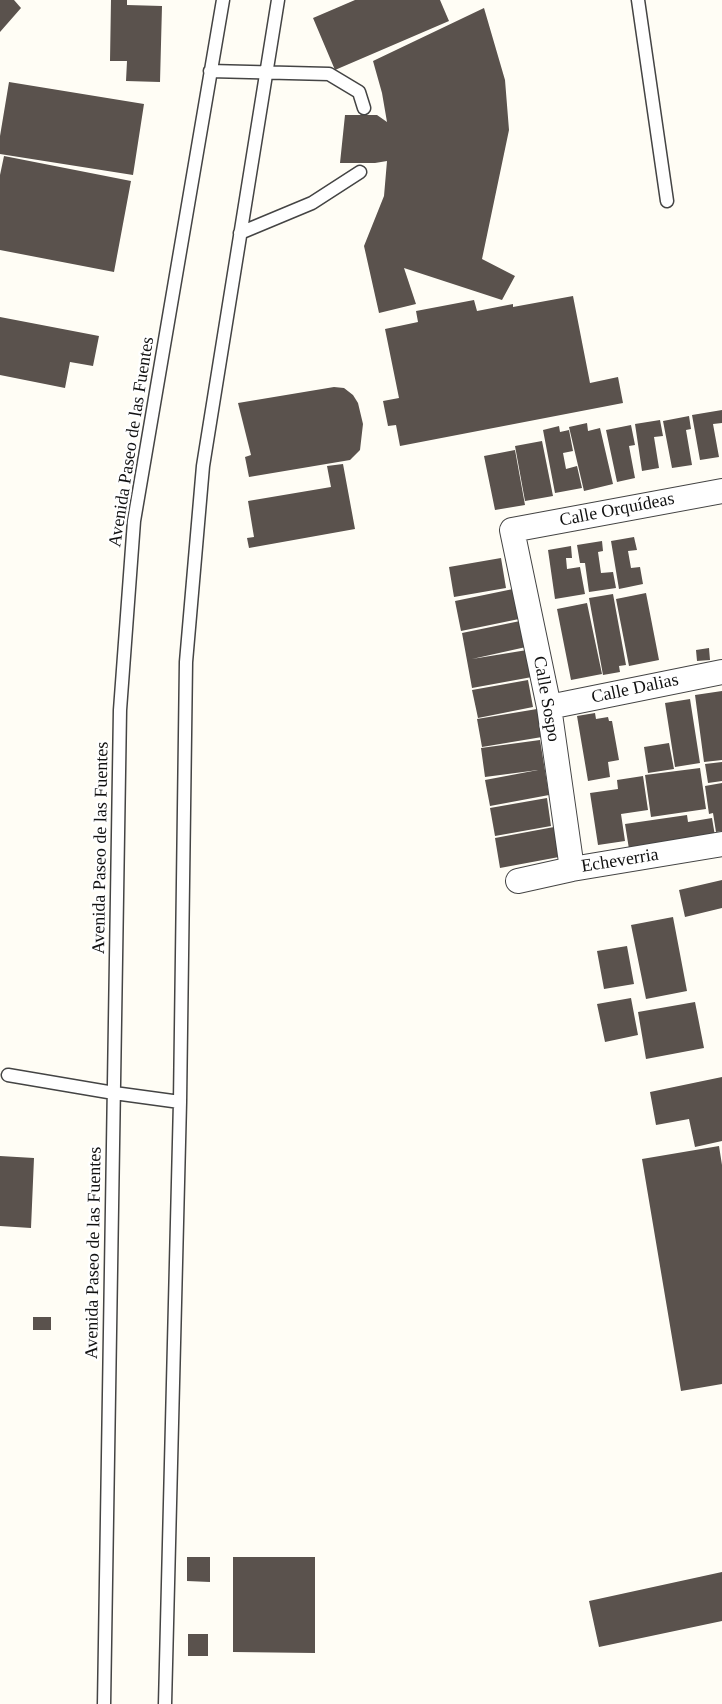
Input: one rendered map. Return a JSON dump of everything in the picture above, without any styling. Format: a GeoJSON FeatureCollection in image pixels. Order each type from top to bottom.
{"type":"FeatureCollection","features":[{"type":"Feature","properties":{"kind":"street","name":"Calle Orquídeas"},"geometry":{"type":"LineString","coordinates":[[512,530],[722,490]]}},
{"type":"Feature","properties":{"kind":"street","name":"Calle Sospo"},"geometry":{"type":"LineString","coordinates":[[512,530],[549,707],[572,869]]}},
{"type":"Feature","properties":{"kind":"street","name":"Calle Dalias"},"geometry":{"type":"LineString","coordinates":[[549,707],[722,672]]}},
{"type":"Feature","properties":{"kind":"street","name":"Echeverria"},"geometry":{"type":"LineString","coordinates":[[518,881],[572,869],[722,844]]}},
{"type":"Feature","properties":{"kind":"lane","name":"Avenida Paseo de las Fuentes"},"geometry":{"type":"LineString","coordinates":[[104,1704],[120,710],[134,521],[223,0]]}},
{"type":"Feature","properties":{"kind":"lane"},"geometry":{"type":"LineString","coordinates":[[165,1704],[180,1102],[186,662],[203,466],[278,0]]}},
{"type":"Feature","properties":{"kind":"lane"},"geometry":{"type":"LineString","coordinates":[[638,0],[666,202]]}},
{"type":"Feature","properties":{"kind":"lane"},"geometry":{"type":"LineString","coordinates":[[210,72],[330,74],[359,92],[364,108]]}},
{"type":"Feature","properties":{"kind":"lane"},"geometry":{"type":"LineString","coordinates":[[240,233],[312,203],[360,172]]}},
{"type":"Feature","properties":{"kind":"lane"},"geometry":{"type":"LineString","coordinates":[[8,1076],[180,1102]]}},
{"type":"Feature","properties":{"kind":"building"},"geometry":{"type":"Polygon","coordinates":[[[0,0],[14,0],[21,8],[0,32],[0,0]]]}},
{"type":"Feature","properties":{"kind":"building"},"geometry":{"type":"Polygon","coordinates":[[[111,0],[127,0],[127,5],[162,6],[160,82],[126,81],[127,61],[110,61],[111,0]]]}},
{"type":"Feature","properties":{"kind":"building"},"geometry":{"type":"Polygon","coordinates":[[[355,0],[440,0],[449,21],[335,70],[313,18],[355,0]]]}},
{"type":"Feature","properties":{"kind":"building"},"geometry":{"type":"Polygon","coordinates":[[[484,8],[505,80],[509,130],[482,259],[515,276],[502,300],[404,268],[416,304],[379,313],[364,246],[384,196],[387,161],[340,163],[345,115],[377,115],[387,122],[382,93],[373,61],[484,8]]]}},
{"type":"Feature","properties":{"kind":"building"},"geometry":{"type":"Polygon","coordinates":[[[9,82],[144,104],[133,175],[0,154],[0,136],[9,82]]]}},
{"type":"Feature","properties":{"kind":"building"},"geometry":{"type":"Polygon","coordinates":[[[4,156],[131,181],[114,272],[0,250],[0,175],[4,156]]]}},
{"type":"Feature","properties":{"kind":"building"},"geometry":{"type":"Polygon","coordinates":[[[573,296],[590,383],[618,377],[623,403],[400,446],[396,425],[388,426],[383,401],[399,398],[385,329],[418,322],[416,311],[474,300],[477,311],[513,304],[513,307],[573,296]]]}},
{"type":"Feature","properties":{"kind":"building"},"geometry":{"type":"Polygon","coordinates":[[[0,317],[99,336],[93,366],[70,362],[65,388],[0,375],[0,317]]]}},
{"type":"Feature","properties":{"kind":"building"},"geometry":{"type":"Polygon","coordinates":[[[334,387],[344,388],[353,395],[358,403],[363,424],[360,450],[350,460],[249,477],[245,457],[251,455],[238,403],[334,387]]]}},
{"type":"Feature","properties":{"kind":"building"},"geometry":{"type":"Polygon","coordinates":[[[722,410],[722,423],[713,424],[719,457],[700,460],[692,415],[722,410]]]}},
{"type":"Feature","properties":{"kind":"building"},"geometry":{"type":"Polygon","coordinates":[[[689,416],[691,429],[686,430],[692,465],[672,468],[663,421],[689,416]]]}},
{"type":"Feature","properties":{"kind":"building"},"geometry":{"type":"Polygon","coordinates":[[[660,420],[663,436],[654,437],[659,468],[642,471],[635,424],[660,420]]]}},
{"type":"Feature","properties":{"kind":"building"},"geometry":{"type":"Polygon","coordinates":[[[587,423],[588,431],[600,428],[613,484],[584,491],[569,427],[587,423]]]}},
{"type":"Feature","properties":{"kind":"building"},"geometry":{"type":"Polygon","coordinates":[[[631,425],[635,445],[629,446],[635,478],[617,482],[606,430],[631,425]]]}},
{"type":"Feature","properties":{"kind":"building"},"geometry":{"type":"Polygon","coordinates":[[[559,426],[560,432],[569,430],[573,451],[563,453],[566,469],[577,466],[582,488],[555,493],[543,430],[559,426]]]}},
{"type":"Feature","properties":{"kind":"building"},"geometry":{"type":"Polygon","coordinates":[[[542,441],[553,496],[525,501],[515,446],[542,441]]]}},
{"type":"Feature","properties":{"kind":"building"},"geometry":{"type":"Polygon","coordinates":[[[515,450],[525,505],[495,510],[484,456],[515,450]]]}},
{"type":"Feature","properties":{"kind":"building"},"geometry":{"type":"Polygon","coordinates":[[[343,464],[355,529],[249,548],[247,538],[254,537],[248,501],[331,487],[327,466],[343,464]]]}},
{"type":"Feature","properties":{"kind":"building"},"geometry":{"type":"Polygon","coordinates":[[[634,537],[637,550],[628,551],[631,568],[640,567],[643,584],[619,589],[611,541],[634,537]]]}},
{"type":"Feature","properties":{"kind":"building"},"geometry":{"type":"Polygon","coordinates":[[[602,541],[603,551],[598,552],[601,573],[613,572],[616,588],[589,592],[585,563],[580,563],[577,545],[602,541]]]}},
{"type":"Feature","properties":{"kind":"building"},"geometry":{"type":"Polygon","coordinates":[[[571,546],[572,558],[566,558],[567,569],[580,567],[585,594],[555,599],[548,550],[571,546]]]}},
{"type":"Feature","properties":{"kind":"building"},"geometry":{"type":"Polygon","coordinates":[[[501,558],[506,588],[454,597],[449,567],[501,558]]]}},
{"type":"Feature","properties":{"kind":"building"},"geometry":{"type":"Polygon","coordinates":[[[513,589],[519,619],[461,631],[455,601],[513,589]]]}},
{"type":"Feature","properties":{"kind":"building"},"geometry":{"type":"Polygon","coordinates":[[[646,593],[659,660],[629,666],[616,599],[646,593]]]}},
{"type":"Feature","properties":{"kind":"building"},"geometry":{"type":"Polygon","coordinates":[[[613,594],[626,665],[619,666],[620,672],[603,675],[589,598],[613,594]]]}},
{"type":"Feature","properties":{"kind":"building"},"geometry":{"type":"Polygon","coordinates":[[[587,603],[602,674],[571,680],[557,609],[587,603]]]}},
{"type":"Feature","properties":{"kind":"building"},"geometry":{"type":"Polygon","coordinates":[[[520,621],[526,647],[472,659],[527,650],[532,677],[472,688],[462,633],[520,621]]]}},
{"type":"Feature","properties":{"kind":"building"},"geometry":{"type":"Polygon","coordinates":[[[709,648],[710,660],[697,661],[696,650],[709,648]]]}},
{"type":"Feature","properties":{"kind":"building"},"geometry":{"type":"Polygon","coordinates":[[[528,680],[533,707],[478,718],[472,690],[528,680]]]}},
{"type":"Feature","properties":{"kind":"building"},"geometry":{"type":"Polygon","coordinates":[[[722,691],[722,760],[704,762],[695,695],[722,691]]]}},
{"type":"Feature","properties":{"kind":"building"},"geometry":{"type":"Polygon","coordinates":[[[690,699],[700,763],[675,767],[665,703],[690,699]]]}},
{"type":"Feature","properties":{"kind":"building"},"geometry":{"type":"Polygon","coordinates":[[[537,709],[542,737],[482,747],[477,719],[537,709]]]}},
{"type":"Feature","properties":{"kind":"building"},"geometry":{"type":"Polygon","coordinates":[[[595,713],[596,719],[608,717],[609,721],[612,721],[619,760],[608,762],[610,777],[588,781],[577,716],[595,713]]]}},
{"type":"Feature","properties":{"kind":"building"},"geometry":{"type":"Polygon","coordinates":[[[540,740],[549,795],[490,806],[485,780],[538,770],[485,777],[481,748],[540,740]]]}},
{"type":"Feature","properties":{"kind":"building"},"geometry":{"type":"Polygon","coordinates":[[[669,743],[674,769],[648,773],[644,747],[669,743]]]}},
{"type":"Feature","properties":{"kind":"building"},"geometry":{"type":"Polygon","coordinates":[[[722,762],[722,781],[708,783],[705,764],[722,762]]]}},
{"type":"Feature","properties":{"kind":"building"},"geometry":{"type":"Polygon","coordinates":[[[700,768],[706,809],[651,817],[645,775],[700,768]]]}},
{"type":"Feature","properties":{"kind":"building"},"geometry":{"type":"Polygon","coordinates":[[[643,776],[648,810],[621,814],[625,841],[598,845],[590,793],[618,789],[617,780],[643,776]]]}},
{"type":"Feature","properties":{"kind":"building"},"geometry":{"type":"Polygon","coordinates":[[[722,783],[722,831],[716,832],[713,813],[709,814],[705,786],[722,783]]]}},
{"type":"Feature","properties":{"kind":"building"},"geometry":{"type":"Polygon","coordinates":[[[547,798],[551,826],[495,836],[490,808],[547,798]]]}},
{"type":"Feature","properties":{"kind":"building"},"geometry":{"type":"Polygon","coordinates":[[[687,815],[688,822],[712,818],[715,836],[629,849],[625,824],[687,815]]]}},
{"type":"Feature","properties":{"kind":"building"},"geometry":{"type":"Polygon","coordinates":[[[554,827],[559,857],[500,868],[495,838],[554,827]]]}},
{"type":"Feature","properties":{"kind":"building"},"geometry":{"type":"Polygon","coordinates":[[[722,880],[722,908],[685,917],[679,890],[722,880]]]}},
{"type":"Feature","properties":{"kind":"building"},"geometry":{"type":"Polygon","coordinates":[[[673,917],[687,991],[646,999],[631,925],[673,917]]]}},
{"type":"Feature","properties":{"kind":"building"},"geometry":{"type":"Polygon","coordinates":[[[627,946],[634,984],[604,989],[597,951],[627,946]]]}},
{"type":"Feature","properties":{"kind":"building"},"geometry":{"type":"Polygon","coordinates":[[[631,998],[638,1035],[605,1042],[597,1004],[631,998]]]}},
{"type":"Feature","properties":{"kind":"building"},"geometry":{"type":"Polygon","coordinates":[[[695,1002],[704,1048],[646,1059],[638,1012],[695,1002]]]}},
{"type":"Feature","properties":{"kind":"building"},"geometry":{"type":"Polygon","coordinates":[[[722,1077],[722,1141],[695,1147],[689,1119],[656,1125],[650,1092],[722,1077]]]}},
{"type":"Feature","properties":{"kind":"building"},"geometry":{"type":"Polygon","coordinates":[[[719,1146],[722,1165],[722,1384],[681,1391],[642,1159],[719,1146]]]}},
{"type":"Feature","properties":{"kind":"building"},"geometry":{"type":"Polygon","coordinates":[[[0,1156],[34,1158],[31,1228],[0,1226],[0,1156]]]}},
{"type":"Feature","properties":{"kind":"building"},"geometry":{"type":"Polygon","coordinates":[[[33,1317],[51,1317],[51,1330],[33,1330],[33,1317]]]}},
{"type":"Feature","properties":{"kind":"building"},"geometry":{"type":"Polygon","coordinates":[[[187,1557],[210,1557],[210,1582],[187,1581],[187,1557]]]}},
{"type":"Feature","properties":{"kind":"building"},"geometry":{"type":"Polygon","coordinates":[[[233,1557],[315,1557],[315,1653],[233,1652],[233,1557]]]}},
{"type":"Feature","properties":{"kind":"building"},"geometry":{"type":"Polygon","coordinates":[[[722,1572],[722,1621],[599,1647],[589,1601],[722,1572]]]}},
{"type":"Feature","properties":{"kind":"building"},"geometry":{"type":"Polygon","coordinates":[[[188,1634],[208,1634],[208,1656],[188,1656],[188,1634]]]}}]}
